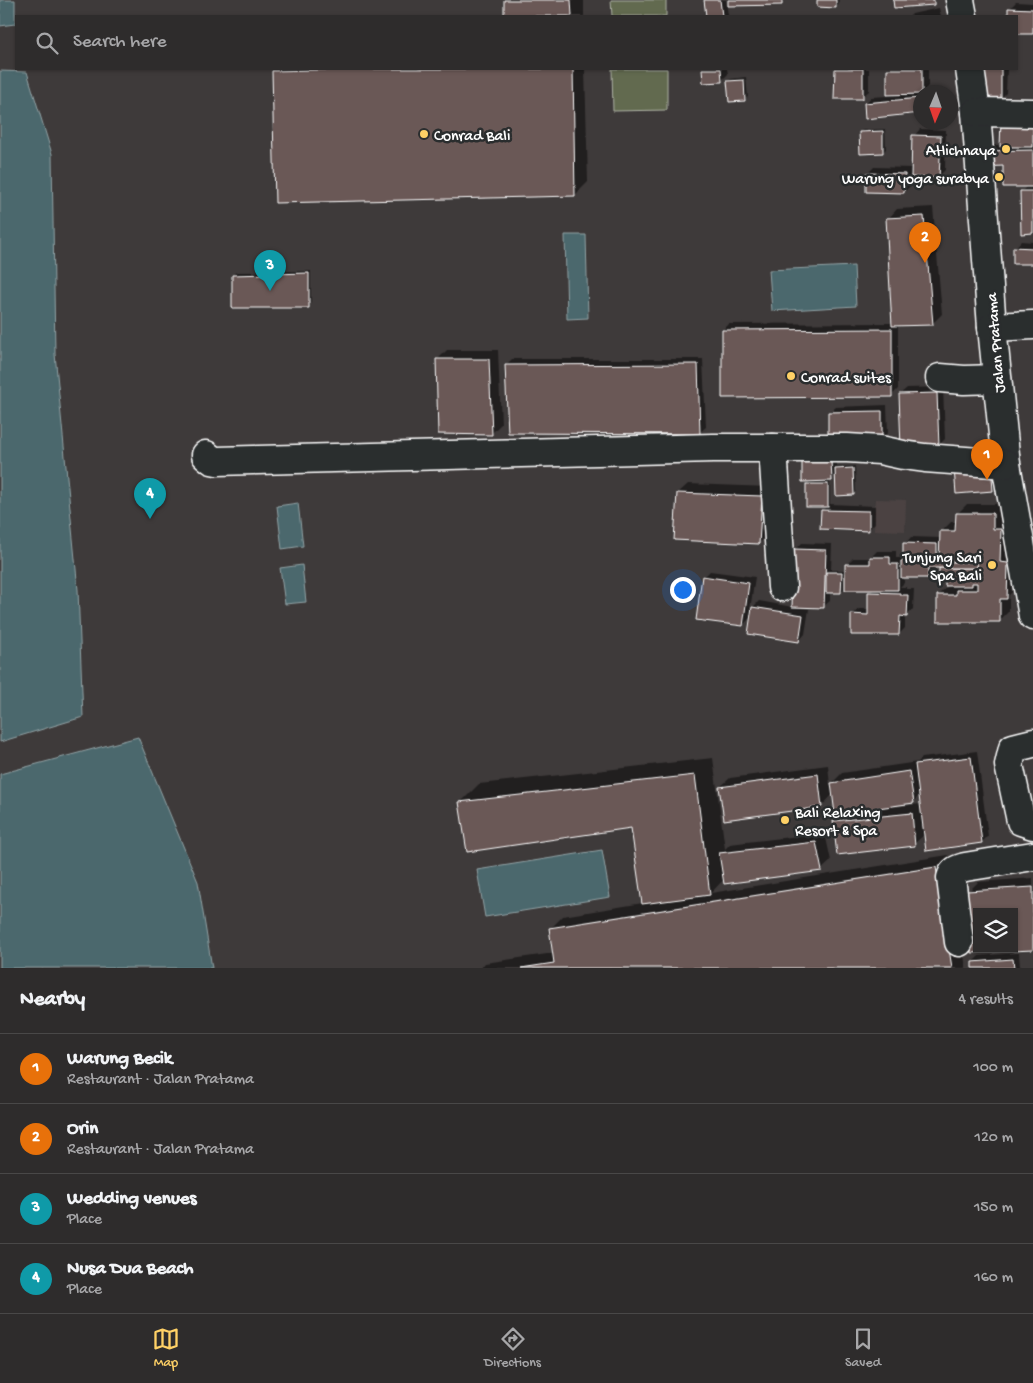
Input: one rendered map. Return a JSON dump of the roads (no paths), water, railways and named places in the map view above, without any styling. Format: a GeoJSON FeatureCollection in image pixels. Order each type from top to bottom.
{"type":"FeatureCollection","features":[{"type":"Feature","properties":{"kind":"street"},"geometry":{"type":"LineString","coordinates":[[960,0],[963,15]]}},
{"type":"Feature","properties":{"kind":"street","name":"Jalan Pratama"},"geometry":{"type":"LineString","coordinates":[[970,70],[976,112],[992,327],[1006,464],[1033,616]]}},
{"type":"Feature","properties":{"kind":"street"},"geometry":{"type":"LineString","coordinates":[[976,112],[1033,113]]}},
{"type":"Feature","properties":{"kind":"street"},"geometry":{"type":"LineString","coordinates":[[992,327],[1033,325]]}},
{"type":"Feature","properties":{"kind":"street"},"geometry":{"type":"LineString","coordinates":[[940,378],[964,380],[997,379]]}},
{"type":"Feature","properties":{"kind":"street"},"geometry":{"type":"LineString","coordinates":[[206,455],[212,460],[217,461],[713,448],[847,448],[880,450],[925,458],[1006,464]]}},
{"type":"Feature","properties":{"kind":"street"},"geometry":{"type":"LineString","coordinates":[[773,448],[782,587]]}},
{"type":"Feature","properties":{"kind":"street"},"geometry":{"type":"LineString","coordinates":[[1033,743],[1013,748],[1009,765],[1021,821],[1033,825]]}},
{"type":"Feature","properties":{"kind":"street"},"geometry":{"type":"LineString","coordinates":[[959,942],[951,878],[954,872],[958,869],[1033,856]]}},
{"type":"Feature","properties":{"kind":"water"},"geometry":{"type":"Polygon","coordinates":[[[0,0],[15,0],[15,24],[0,26],[0,0]]]}},
{"type":"Feature","properties":{"kind":"water"},"geometry":{"type":"Polygon","coordinates":[[[0,71],[27,72],[52,154],[55,354],[78,590],[83,717],[0,742],[0,71]]]}},
{"type":"Feature","properties":{"kind":"water"},"geometry":{"type":"Polygon","coordinates":[[[565,235],[586,235],[588,318],[567,319],[565,235]]]}},
{"type":"Feature","properties":{"kind":"water"},"geometry":{"type":"Polygon","coordinates":[[[854,266],[856,306],[772,311],[769,270],[854,266]]]}},
{"type":"Feature","properties":{"kind":"water"},"geometry":{"type":"Polygon","coordinates":[[[298,503],[303,546],[282,549],[277,506],[298,503]]]}},
{"type":"Feature","properties":{"kind":"water"},"geometry":{"type":"Polygon","coordinates":[[[302,565],[306,602],[285,604],[280,568],[302,565]]]}},
{"type":"Feature","properties":{"kind":"water"},"geometry":{"type":"Polygon","coordinates":[[[138,737],[198,882],[212,968],[0,968],[0,774],[138,737]]]}},
{"type":"Feature","properties":{"kind":"water"},"geometry":{"type":"Polygon","coordinates":[[[602,850],[610,897],[485,917],[477,870],[602,850]]]}},
{"type":"Feature","properties":{"kind":"place","name":"Conrad Bali"},"geometry":{"type":"Point","coordinates":[424,134]}},
{"type":"Feature","properties":{"kind":"place","name":"Atlichnaya"},"geometry":{"type":"Point","coordinates":[1006,149]}},
{"type":"Feature","properties":{"kind":"place","name":"Warung yoga surabya"},"geometry":{"type":"Point","coordinates":[999,177]}},
{"type":"Feature","properties":{"kind":"place","name":"Orin"},"geometry":{"type":"Point","coordinates":[925,263]}},
{"type":"Feature","properties":{"kind":"place","name":"Wedding venues"},"geometry":{"type":"Point","coordinates":[270,291]}},
{"type":"Feature","properties":{"kind":"place","name":"Conrad suites"},"geometry":{"type":"Point","coordinates":[791,376]}},
{"type":"Feature","properties":{"kind":"place","name":"Warung Becik"},"geometry":{"type":"Point","coordinates":[987,480]}},
{"type":"Feature","properties":{"kind":"place","name":"Nusa Dua Beach"},"geometry":{"type":"Point","coordinates":[150,519]}},
{"type":"Feature","properties":{"kind":"place","name":"Tunjung Sari Spa Bali"},"geometry":{"type":"Point","coordinates":[992,565]}},
{"type":"Feature","properties":{"kind":"place","name":"Bali Relaxing Resort & Spa"},"geometry":{"type":"Point","coordinates":[785,820]}}]}
